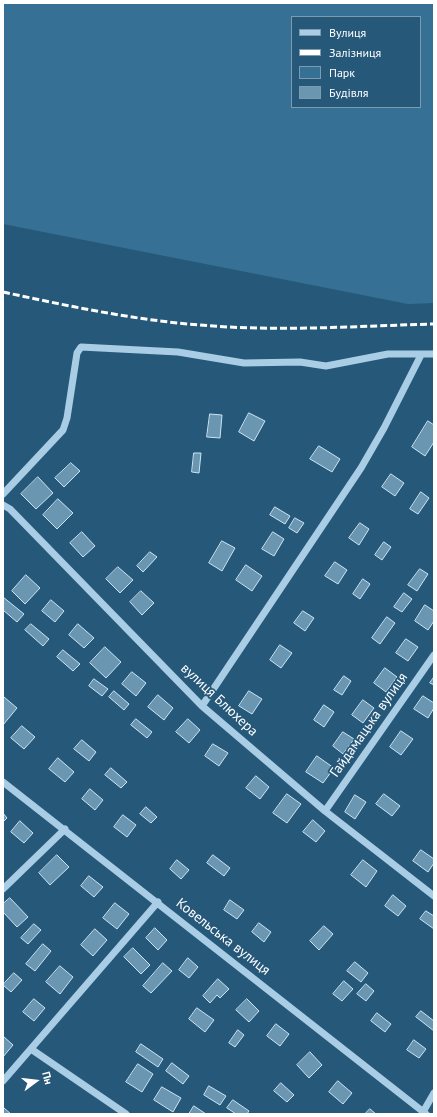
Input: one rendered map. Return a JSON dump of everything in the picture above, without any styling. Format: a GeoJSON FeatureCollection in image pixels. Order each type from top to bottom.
{"type":"FeatureCollection","features":[{"type":"Feature","properties":{"kind":"street"},"geometry":{"type":"LineString","coordinates":[[3,494],[63,430],[68,418],[77,353],[81,347],[178,352],[244,363],[300,362],[326,366],[388,354],[434,354]]}},
{"type":"Feature","properties":{"kind":"street"},"geometry":{"type":"LineString","coordinates":[[202,706],[361,468],[384,428],[421,355]]}},
{"type":"Feature","properties":{"kind":"street","name":"вулиця Блюхера"},"geometry":{"type":"LineString","coordinates":[[3,505],[10,509],[202,706],[325,811],[434,896]]}},
{"type":"Feature","properties":{"kind":"street","name":"Гайдамацька вулиця"},"geometry":{"type":"LineString","coordinates":[[325,811],[434,654]]}},
{"type":"Feature","properties":{"kind":"street","name":"Ковельська вулиця"},"geometry":{"type":"LineString","coordinates":[[3,782],[65,829],[425,1113]]}},
{"type":"Feature","properties":{"kind":"street"},"geometry":{"type":"LineString","coordinates":[[3,889],[65,829]]}},
{"type":"Feature","properties":{"kind":"street"},"geometry":{"type":"LineString","coordinates":[[3,1081],[158,902]]}},
{"type":"Feature","properties":{"kind":"street"},"geometry":{"type":"LineString","coordinates":[[31,1049],[126,1114]]}},
{"type":"Feature","properties":{"kind":"street"},"geometry":{"type":"LineString","coordinates":[[425,1113],[434,1093]]}},
{"type":"Feature","properties":{"kind":"green space"},"geometry":{"type":"Polygon","coordinates":[[[3,3],[434,3],[434,303],[408,304],[3,224],[3,3]]]}},
{"type":"Feature","properties":{"kind":"building"},"geometry":{"type":"Polygon","coordinates":[[[249,413],[265,421],[254,441],[239,432],[249,413]]]}},
{"type":"Feature","properties":{"kind":"building"},"geometry":{"type":"Polygon","coordinates":[[[210,414],[222,415],[220,438],[207,437],[210,414]]]}},
{"type":"Feature","properties":{"kind":"building"},"geometry":{"type":"Polygon","coordinates":[[[428,421],[434,425],[434,442],[425,456],[412,447],[428,421]]]}},
{"type":"Feature","properties":{"kind":"building"},"geometry":{"type":"Polygon","coordinates":[[[319,446],[340,459],[332,472],[310,459],[319,446]]]}},
{"type":"Feature","properties":{"kind":"building"},"geometry":{"type":"Polygon","coordinates":[[[194,453],[201,453],[199,473],[192,472],[194,453]]]}},
{"type":"Feature","properties":{"kind":"building"},"geometry":{"type":"Polygon","coordinates":[[[71,463],[80,471],[64,487],[55,478],[71,463]]]}},
{"type":"Feature","properties":{"kind":"building"},"geometry":{"type":"Polygon","coordinates":[[[391,474],[404,483],[395,496],[382,487],[391,474]]]}},
{"type":"Feature","properties":{"kind":"building"},"geometry":{"type":"Polygon","coordinates":[[[38,477],[53,493],[36,509],[21,494],[38,477]]]}},
{"type":"Feature","properties":{"kind":"building"},"geometry":{"type":"Polygon","coordinates":[[[421,492],[429,498],[418,514],[410,509],[421,492]]]}},
{"type":"Feature","properties":{"kind":"building"},"geometry":{"type":"Polygon","coordinates":[[[58,499],[73,513],[57,529],[43,515],[58,499]]]}},
{"type":"Feature","properties":{"kind":"building"},"geometry":{"type":"Polygon","coordinates":[[[275,507],[290,516],[285,524],[270,515],[275,507]]]}},
{"type":"Feature","properties":{"kind":"building"},"geometry":{"type":"Polygon","coordinates":[[[295,518],[304,523],[297,533],[289,528],[295,518]]]}},
{"type":"Feature","properties":{"kind":"building"},"geometry":{"type":"Polygon","coordinates":[[[360,523],[369,529],[359,545],[349,538],[360,523]]]}},
{"type":"Feature","properties":{"kind":"building"},"geometry":{"type":"Polygon","coordinates":[[[82,532],[95,546],[83,557],[70,543],[82,532]]]}},
{"type":"Feature","properties":{"kind":"building"},"geometry":{"type":"Polygon","coordinates":[[[273,532],[284,539],[274,556],[262,549],[273,532]]]}},
{"type":"Feature","properties":{"kind":"building"},"geometry":{"type":"Polygon","coordinates":[[[222,541],[235,548],[222,571],[209,563],[222,541]]]}},
{"type":"Feature","properties":{"kind":"building"},"geometry":{"type":"Polygon","coordinates":[[[384,542],[391,547],[382,560],[375,555],[384,542]]]}},
{"type":"Feature","properties":{"kind":"building"},"geometry":{"type":"Polygon","coordinates":[[[150,552],[157,557],[143,572],[137,566],[150,552]]]}},
{"type":"Feature","properties":{"kind":"building"},"geometry":{"type":"Polygon","coordinates":[[[335,562],[347,570],[338,584],[325,576],[335,562]]]}},
{"type":"Feature","properties":{"kind":"building"},"geometry":{"type":"Polygon","coordinates":[[[246,565],[262,576],[252,591],[236,580],[246,565]]]}},
{"type":"Feature","properties":{"kind":"building"},"geometry":{"type":"Polygon","coordinates":[[[118,567],[133,580],[120,593],[106,579],[118,567]]]}},
{"type":"Feature","properties":{"kind":"building"},"geometry":{"type":"Polygon","coordinates":[[[420,569],[428,574],[417,591],[408,585],[420,569]]]}},
{"type":"Feature","properties":{"kind":"building"},"geometry":{"type":"Polygon","coordinates":[[[26,575],[40,588],[25,604],[12,591],[26,575]]]}},
{"type":"Feature","properties":{"kind":"building"},"geometry":{"type":"Polygon","coordinates":[[[363,579],[370,584],[360,599],[353,594],[363,579]]]}},
{"type":"Feature","properties":{"kind":"building"},"geometry":{"type":"Polygon","coordinates":[[[141,591],[154,603],[142,615],[130,602],[141,591]]]}},
{"type":"Feature","properties":{"kind":"building"},"geometry":{"type":"Polygon","coordinates":[[[404,593],[412,599],[402,612],[394,607],[404,593]]]}},
{"type":"Feature","properties":{"kind":"building"},"geometry":{"type":"Polygon","coordinates":[[[3,597],[24,614],[17,622],[3,610],[3,597]]]}},
{"type":"Feature","properties":{"kind":"building"},"geometry":{"type":"Polygon","coordinates":[[[51,600],[64,611],[55,622],[42,611],[51,600]]]}},
{"type":"Feature","properties":{"kind":"building"},"geometry":{"type":"Polygon","coordinates":[[[425,605],[434,611],[434,621],[428,630],[415,621],[425,605]]]}},
{"type":"Feature","properties":{"kind":"building"},"geometry":{"type":"Polygon","coordinates":[[[303,611],[314,618],[305,631],[294,623],[303,611]]]}},
{"type":"Feature","properties":{"kind":"building"},"geometry":{"type":"Polygon","coordinates":[[[387,617],[395,623],[380,644],[372,638],[387,617]]]}},
{"type":"Feature","properties":{"kind":"building"},"geometry":{"type":"Polygon","coordinates":[[[31,624],[49,639],[43,646],[25,630],[31,624]]]}},
{"type":"Feature","properties":{"kind":"building"},"geometry":{"type":"Polygon","coordinates":[[[78,624],[94,638],[84,648],[69,635],[78,624]]]}},
{"type":"Feature","properties":{"kind":"building"},"geometry":{"type":"Polygon","coordinates":[[[406,639],[418,647],[408,661],[396,653],[406,639]]]}},
{"type":"Feature","properties":{"kind":"building"},"geometry":{"type":"Polygon","coordinates":[[[280,645],[292,653],[281,668],[270,660],[280,645]]]}},
{"type":"Feature","properties":{"kind":"building"},"geometry":{"type":"Polygon","coordinates":[[[105,647],[121,662],[106,678],[90,663],[105,647]]]}},
{"type":"Feature","properties":{"kind":"building"},"geometry":{"type":"Polygon","coordinates":[[[63,650],[80,664],[73,671],[57,657],[63,650]]]}},
{"type":"Feature","properties":{"kind":"building"},"geometry":{"type":"Polygon","coordinates":[[[385,668],[397,677],[386,692],[374,683],[385,668]]]}},
{"type":"Feature","properties":{"kind":"building"},"geometry":{"type":"Polygon","coordinates":[[[132,672],[146,683],[136,696],[122,684],[132,672]]]}},
{"type":"Feature","properties":{"kind":"building"},"geometry":{"type":"Polygon","coordinates":[[[344,676],[351,681],[342,695],[334,690],[344,676]]]}},
{"type":"Feature","properties":{"kind":"building"},"geometry":{"type":"Polygon","coordinates":[[[434,677],[434,685],[430,683],[434,677]]]}},
{"type":"Feature","properties":{"kind":"building"},"geometry":{"type":"Polygon","coordinates":[[[94,679],[108,689],[102,696],[89,686],[94,679]]]}},
{"type":"Feature","properties":{"kind":"building"},"geometry":{"type":"Polygon","coordinates":[[[114,691],[129,704],[124,710],[109,697],[114,691]]]}},
{"type":"Feature","properties":{"kind":"building"},"geometry":{"type":"Polygon","coordinates":[[[249,691],[262,699],[252,714],[239,706],[249,691]]]}},
{"type":"Feature","properties":{"kind":"building"},"geometry":{"type":"Polygon","coordinates":[[[158,695],[173,708],[164,720],[148,707],[158,695]]]}},
{"type":"Feature","properties":{"kind":"building"},"geometry":{"type":"Polygon","coordinates":[[[423,696],[434,703],[434,708],[428,718],[414,709],[423,696]]]}},
{"type":"Feature","properties":{"kind":"building"},"geometry":{"type":"Polygon","coordinates":[[[4,697],[17,708],[3,725],[3,698],[4,697]]]}},
{"type":"Feature","properties":{"kind":"building"},"geometry":{"type":"Polygon","coordinates":[[[363,700],[374,708],[363,723],[352,715],[363,700]]]}},
{"type":"Feature","properties":{"kind":"building"},"geometry":{"type":"Polygon","coordinates":[[[324,705],[334,712],[324,727],[314,720],[324,705]]]}},
{"type":"Feature","properties":{"kind":"building"},"geometry":{"type":"Polygon","coordinates":[[[136,719],[152,732],[147,738],[131,725],[136,719]]]}},
{"type":"Feature","properties":{"kind":"building"},"geometry":{"type":"Polygon","coordinates":[[[188,719],[200,730],[189,743],[176,732],[188,719]]]}},
{"type":"Feature","properties":{"kind":"building"},"geometry":{"type":"Polygon","coordinates":[[[22,726],[35,737],[24,749],[11,738],[22,726]]]}},
{"type":"Feature","properties":{"kind":"building"},"geometry":{"type":"Polygon","coordinates":[[[401,731],[413,739],[401,755],[390,747],[401,731]]]}},
{"type":"Feature","properties":{"kind":"building"},"geometry":{"type":"Polygon","coordinates":[[[343,732],[354,739],[343,754],[333,746],[343,732]]]}},
{"type":"Feature","properties":{"kind":"building"},"geometry":{"type":"Polygon","coordinates":[[[82,740],[96,752],[89,761],[74,749],[82,740]]]}},
{"type":"Feature","properties":{"kind":"building"},"geometry":{"type":"Polygon","coordinates":[[[213,744],[228,753],[219,766],[205,756],[213,744]]]}},
{"type":"Feature","properties":{"kind":"building"},"geometry":{"type":"Polygon","coordinates":[[[317,756],[334,768],[323,783],[306,772],[317,756]]]}},
{"type":"Feature","properties":{"kind":"building"},"geometry":{"type":"Polygon","coordinates":[[[58,758],[74,772],[65,782],[49,769],[58,758]]]}},
{"type":"Feature","properties":{"kind":"building"},"geometry":{"type":"Polygon","coordinates":[[[111,768],[127,782],[121,788],[105,775],[111,768]]]}},
{"type":"Feature","properties":{"kind":"building"},"geometry":{"type":"Polygon","coordinates":[[[256,776],[269,787],[260,799],[246,788],[256,776]]]}},
{"type":"Feature","properties":{"kind":"building"},"geometry":{"type":"Polygon","coordinates":[[[90,789],[103,800],[95,810],[82,799],[90,789]]]}},
{"type":"Feature","properties":{"kind":"building"},"geometry":{"type":"Polygon","coordinates":[[[287,794],[301,804],[287,823],[273,813],[287,794]]]}},
{"type":"Feature","properties":{"kind":"building"},"geometry":{"type":"Polygon","coordinates":[[[384,794],[400,806],[392,816],[376,804],[384,794]]]}},
{"type":"Feature","properties":{"kind":"building"},"geometry":{"type":"Polygon","coordinates":[[[355,795],[366,802],[355,819],[345,812],[355,795]]]}},
{"type":"Feature","properties":{"kind":"building"},"geometry":{"type":"Polygon","coordinates":[[[146,807],[157,817],[151,823],[140,814],[146,807]]]}},
{"type":"Feature","properties":{"kind":"building"},"geometry":{"type":"Polygon","coordinates":[[[3,813],[7,818],[3,822],[3,813]]]}},
{"type":"Feature","properties":{"kind":"building"},"geometry":{"type":"Polygon","coordinates":[[[123,815],[136,825],[127,837],[114,827],[123,815]]]}},
{"type":"Feature","properties":{"kind":"building"},"geometry":{"type":"Polygon","coordinates":[[[313,820],[325,831],[316,842],[303,832],[313,820]]]}},
{"type":"Feature","properties":{"kind":"building"},"geometry":{"type":"Polygon","coordinates":[[[20,821],[33,833],[24,843],[11,832],[20,821]]]}},
{"type":"Feature","properties":{"kind":"building"},"geometry":{"type":"Polygon","coordinates":[[[421,850],[434,859],[434,863],[428,872],[413,861],[421,850]]]}},
{"type":"Feature","properties":{"kind":"building"},"geometry":{"type":"Polygon","coordinates":[[[57,855],[69,867],[50,885],[39,873],[57,855]]]}},
{"type":"Feature","properties":{"kind":"building"},"geometry":{"type":"Polygon","coordinates":[[[213,855],[230,868],[224,876],[207,863],[213,855]]]}},
{"type":"Feature","properties":{"kind":"building"},"geometry":{"type":"Polygon","coordinates":[[[177,860],[189,870],[181,879],[170,869],[177,860]]]}},
{"type":"Feature","properties":{"kind":"building"},"geometry":{"type":"Polygon","coordinates":[[[363,860],[377,871],[366,887],[351,875],[363,860]]]}},
{"type":"Feature","properties":{"kind":"building"},"geometry":{"type":"Polygon","coordinates":[[[89,876],[103,887],[94,897],[81,886],[89,876]]]}},
{"type":"Feature","properties":{"kind":"building"},"geometry":{"type":"Polygon","coordinates":[[[393,895],[406,906],[398,916],[385,906],[393,895]]]}},
{"type":"Feature","properties":{"kind":"building"},"geometry":{"type":"Polygon","coordinates":[[[10,898],[28,917],[17,927],[3,912],[3,904],[10,898]]]}},
{"type":"Feature","properties":{"kind":"building"},"geometry":{"type":"Polygon","coordinates":[[[230,900],[244,910],[237,919],[224,910],[230,900]]]}},
{"type":"Feature","properties":{"kind":"building"},"geometry":{"type":"Polygon","coordinates":[[[115,903],[129,914],[117,929],[103,918],[115,903]]]}},
{"type":"Feature","properties":{"kind":"building"},"geometry":{"type":"Polygon","coordinates":[[[426,911],[434,916],[434,929],[420,919],[426,911]]]}},
{"type":"Feature","properties":{"kind":"building"},"geometry":{"type":"Polygon","coordinates":[[[259,923],[271,932],[264,942],[252,932],[259,923]]]}},
{"type":"Feature","properties":{"kind":"building"},"geometry":{"type":"Polygon","coordinates":[[[34,924],[41,930],[28,944],[21,938],[34,924]]]}},
{"type":"Feature","properties":{"kind":"building"},"geometry":{"type":"Polygon","coordinates":[[[324,926],[333,934],[319,950],[310,941],[324,926]]]}},
{"type":"Feature","properties":{"kind":"building"},"geometry":{"type":"Polygon","coordinates":[[[155,928],[167,940],[158,950],[146,938],[155,928]]]}},
{"type":"Feature","properties":{"kind":"building"},"geometry":{"type":"Polygon","coordinates":[[[95,929],[107,940],[93,956],[81,945],[95,929]]]}},
{"type":"Feature","properties":{"kind":"building"},"geometry":{"type":"Polygon","coordinates":[[[43,944],[51,951],[35,971],[26,964],[43,944]]]}},
{"type":"Feature","properties":{"kind":"building"},"geometry":{"type":"Polygon","coordinates":[[[133,948],[150,965],[141,974],[124,957],[133,948]]]}},
{"type":"Feature","properties":{"kind":"building"},"geometry":{"type":"Polygon","coordinates":[[[188,958],[198,967],[189,978],[179,970],[188,958]]]}},
{"type":"Feature","properties":{"kind":"building"},"geometry":{"type":"Polygon","coordinates":[[[355,962],[368,973],[361,982],[347,971],[355,962]]]}},
{"type":"Feature","properties":{"kind":"building"},"geometry":{"type":"Polygon","coordinates":[[[163,963],[172,971],[151,993],[143,986],[163,963]]]}},
{"type":"Feature","properties":{"kind":"building"},"geometry":{"type":"Polygon","coordinates":[[[60,966],[73,977],[60,994],[46,982],[60,966]]]}},
{"type":"Feature","properties":{"kind":"building"},"geometry":{"type":"Polygon","coordinates":[[[14,973],[22,980],[11,992],[3,985],[14,973]]]}},
{"type":"Feature","properties":{"kind":"building"},"geometry":{"type":"Polygon","coordinates":[[[218,979],[229,989],[220,998],[217,995],[210,1003],[203,996],[218,979]]]}},
{"type":"Feature","properties":{"kind":"building"},"geometry":{"type":"Polygon","coordinates":[[[344,981],[353,989],[342,1001],[333,994],[344,981]]]}},
{"type":"Feature","properties":{"kind":"building"},"geometry":{"type":"Polygon","coordinates":[[[366,984],[374,991],[366,1001],[357,994],[366,984]]]}},
{"type":"Feature","properties":{"kind":"building"},"geometry":{"type":"Polygon","coordinates":[[[34,999],[45,1008],[34,1021],[23,1012],[34,999]]]}},
{"type":"Feature","properties":{"kind":"building"},"geometry":{"type":"Polygon","coordinates":[[[247,999],[259,1011],[249,1022],[236,1010],[247,999]]]}},
{"type":"Feature","properties":{"kind":"building"},"geometry":{"type":"Polygon","coordinates":[[[197,1008],[214,1020],[205,1032],[189,1019],[197,1008]]]}},
{"type":"Feature","properties":{"kind":"building"},"geometry":{"type":"Polygon","coordinates":[[[421,1011],[434,1021],[434,1031],[416,1017],[421,1011]]]}},
{"type":"Feature","properties":{"kind":"building"},"geometry":{"type":"Polygon","coordinates":[[[377,1013],[391,1024],[385,1032],[371,1021],[377,1013]]]}},
{"type":"Feature","properties":{"kind":"building"},"geometry":{"type":"Polygon","coordinates":[[[276,1024],[289,1034],[280,1046],[267,1036],[276,1024]]]}},
{"type":"Feature","properties":{"kind":"building"},"geometry":{"type":"Polygon","coordinates":[[[238,1030],[244,1035],[235,1047],[229,1043],[238,1030]]]}},
{"type":"Feature","properties":{"kind":"building"},"geometry":{"type":"Polygon","coordinates":[[[3,1036],[13,1045],[3,1057],[3,1036]]]}},
{"type":"Feature","properties":{"kind":"building"},"geometry":{"type":"Polygon","coordinates":[[[414,1040],[426,1049],[419,1058],[407,1050],[414,1040]]]}},
{"type":"Feature","properties":{"kind":"building"},"geometry":{"type":"Polygon","coordinates":[[[141,1044],[163,1059],[158,1067],[136,1052],[141,1044]]]}},
{"type":"Feature","properties":{"kind":"building"},"geometry":{"type":"Polygon","coordinates":[[[310,1052],[322,1065],[309,1078],[297,1065],[310,1052]]]}},
{"type":"Feature","properties":{"kind":"building"},"geometry":{"type":"Polygon","coordinates":[[[172,1063],[189,1076],[183,1084],[166,1071],[172,1063]]]}},
{"type":"Feature","properties":{"kind":"building"},"geometry":{"type":"Polygon","coordinates":[[[138,1064],[153,1074],[142,1092],[126,1082],[138,1064]]]}},
{"type":"Feature","properties":{"kind":"building"},"geometry":{"type":"Polygon","coordinates":[[[338,1081],[352,1093],[343,1104],[329,1092],[338,1081]]]}},
{"type":"Feature","properties":{"kind":"building"},"geometry":{"type":"Polygon","coordinates":[[[281,1083],[294,1095],[287,1102],[274,1091],[281,1083]]]}},
{"type":"Feature","properties":{"kind":"building"},"geometry":{"type":"Polygon","coordinates":[[[209,1086],[226,1096],[220,1105],[204,1095],[209,1086]]]}},
{"type":"Feature","properties":{"kind":"building"},"geometry":{"type":"Polygon","coordinates":[[[162,1087],[181,1098],[173,1112],[154,1100],[162,1087]]]}},
{"type":"Feature","properties":{"kind":"building"},"geometry":{"type":"Polygon","coordinates":[[[233,1100],[249,1111],[247,1114],[236,1114],[227,1108],[233,1100]]]}},
{"type":"Feature","properties":{"kind":"building"},"geometry":{"type":"Polygon","coordinates":[[[194,1106],[206,1114],[189,1114],[194,1106]]]}},
{"type":"Feature","properties":{"kind":"building"},"geometry":{"type":"Polygon","coordinates":[[[4,1108],[11,1114],[3,1114],[4,1108]]]}},
{"type":"Feature","properties":{"kind":"building"},"geometry":{"type":"Polygon","coordinates":[[[370,1109],[376,1114],[365,1114],[370,1109]]]}},
{"type":"Feature","properties":{"kind":"railway"},"geometry":{"type":"LineString","coordinates":[[3,292],[126,316],[200,325],[288,328],[434,324]]}}]}
